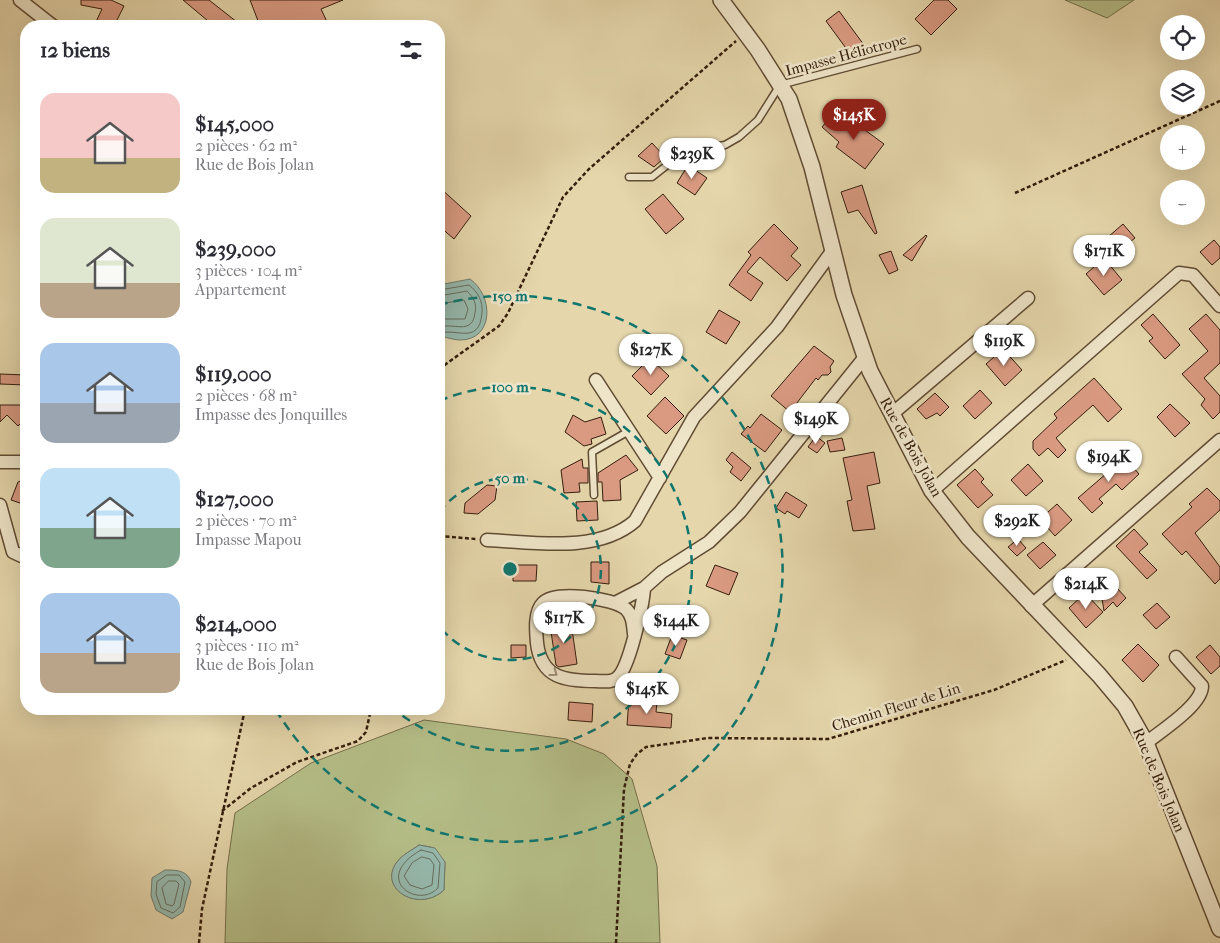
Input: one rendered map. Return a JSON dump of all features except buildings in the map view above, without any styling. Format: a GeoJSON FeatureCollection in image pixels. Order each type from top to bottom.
{"type":"FeatureCollection","features":[{"type":"Feature","properties":{"kind":"street"},"geometry":{"type":"LineString","coordinates":[[20,0],[45,20]]}},
{"type":"Feature","properties":{"kind":"street","name":"Rue de Bois Jolan"},"geometry":{"type":"LineString","coordinates":[[721,0],[746,33],[789,99],[812,168],[844,295],[865,357],[932,491],[968,537],[1125,706],[1146,743],[1220,929]]}},
{"type":"Feature","properties":{"kind":"street"},"geometry":{"type":"LineString","coordinates":[[487,540],[561,543],[597,540],[622,533],[635,521],[694,417],[777,327],[833,250]]}},
{"type":"Feature","properties":{"kind":"street"},"geometry":{"type":"LineString","coordinates":[[932,491],[1179,273],[1193,275],[1220,306]]}},
{"type":"Feature","properties":{"kind":"street"},"geometry":{"type":"LineString","coordinates":[[892,414],[1028,298]]}},
{"type":"Feature","properties":{"kind":"street"},"geometry":{"type":"LineString","coordinates":[[616,603],[644,588],[662,572],[709,542],[740,512],[865,357]]}},
{"type":"Feature","properties":{"kind":"street"},"geometry":{"type":"LineString","coordinates":[[596,380],[660,478]]}},
{"type":"Feature","properties":{"kind":"street"},"geometry":{"type":"LineString","coordinates":[[1031,606],[1220,440]]}},
{"type":"Feature","properties":{"kind":"street"},"geometry":{"type":"LineString","coordinates":[[0,462],[20,462]]}},
{"type":"Feature","properties":{"kind":"street"},"geometry":{"type":"LineString","coordinates":[[0,505],[13,552],[20,555]]}},
{"type":"Feature","properties":{"kind":"street"},"geometry":{"type":"LineString","coordinates":[[634,634],[629,614],[616,603],[606,599],[557,596],[542,603],[538,609],[536,633],[538,649],[543,662],[558,678],[579,681],[610,681],[623,672],[630,654],[644,588]]}},
{"type":"Feature","properties":{"kind":"street"},"geometry":{"type":"LineString","coordinates":[[1146,743],[1188,709],[1199,698],[1202,691],[1202,686],[1176,657]]}},
{"type":"Feature","properties":{"kind":"lane","name":"Impasse Héliotrope"},"geometry":{"type":"LineString","coordinates":[[780,85],[917,49]]}},
{"type":"Feature","properties":{"kind":"lane"},"geometry":{"type":"LineString","coordinates":[[629,177],[652,177],[685,151],[725,145],[739,137],[758,120],[780,85]]}},
{"type":"Feature","properties":{"kind":"lane"},"geometry":{"type":"LineString","coordinates":[[594,495],[592,452],[629,431]]}},
{"type":"Feature","properties":{"kind":"path"},"geometry":{"type":"LineString","coordinates":[[445,364],[499,326],[508,313],[563,197],[589,169],[746,33]]}},
{"type":"Feature","properties":{"kind":"path"},"geometry":{"type":"LineString","coordinates":[[1015,193],[1220,102]]}},
{"type":"Feature","properties":{"kind":"path"},"geometry":{"type":"LineString","coordinates":[[445,536],[487,540]]}},
{"type":"Feature","properties":{"kind":"path","name":"Chemin Fleur de Lin"},"geometry":{"type":"LineString","coordinates":[[616,943],[624,789],[630,764],[636,754],[646,747],[708,738],[828,739],[994,690],[1079,655]]}},
{"type":"Feature","properties":{"kind":"path"},"geometry":{"type":"LineString","coordinates":[[199,943],[202,909],[221,812],[244,715]]}},
{"type":"Feature","properties":{"kind":"path"},"geometry":{"type":"LineString","coordinates":[[221,812],[251,788],[296,762],[358,741],[366,732],[370,715]]}},
{"type":"Feature","properties":{"kind":"green space"},"geometry":{"type":"Polygon","coordinates":[[[1065,0],[1134,0],[1107,18],[1065,0]]]}},
{"type":"Feature","properties":{"kind":"green space"},"geometry":{"type":"Polygon","coordinates":[[[424,720],[566,739],[604,754],[632,779],[657,866],[660,943],[225,943],[227,869],[235,813],[311,763],[424,720]],[[419,845],[397,862],[392,872],[393,881],[397,889],[404,895],[413,899],[424,899],[434,897],[444,890],[445,862],[431,847],[419,845]]]}},
{"type":"Feature","properties":{"kind":"water"},"geometry":{"type":"Polygon","coordinates":[[[470,279],[483,296],[487,316],[479,333],[471,338],[460,340],[445,337],[445,284],[470,279]]]}},
{"type":"Feature","properties":{"kind":"water"},"geometry":{"type":"Polygon","coordinates":[[[419,845],[435,848],[445,862],[444,890],[434,897],[412,899],[396,889],[392,881],[392,872],[397,862],[404,855],[419,845]]]}},
{"type":"Feature","properties":{"kind":"water"},"geometry":{"type":"Polygon","coordinates":[[[165,870],[184,873],[191,882],[183,912],[172,919],[156,910],[151,896],[152,878],[165,870]]]}}]}
